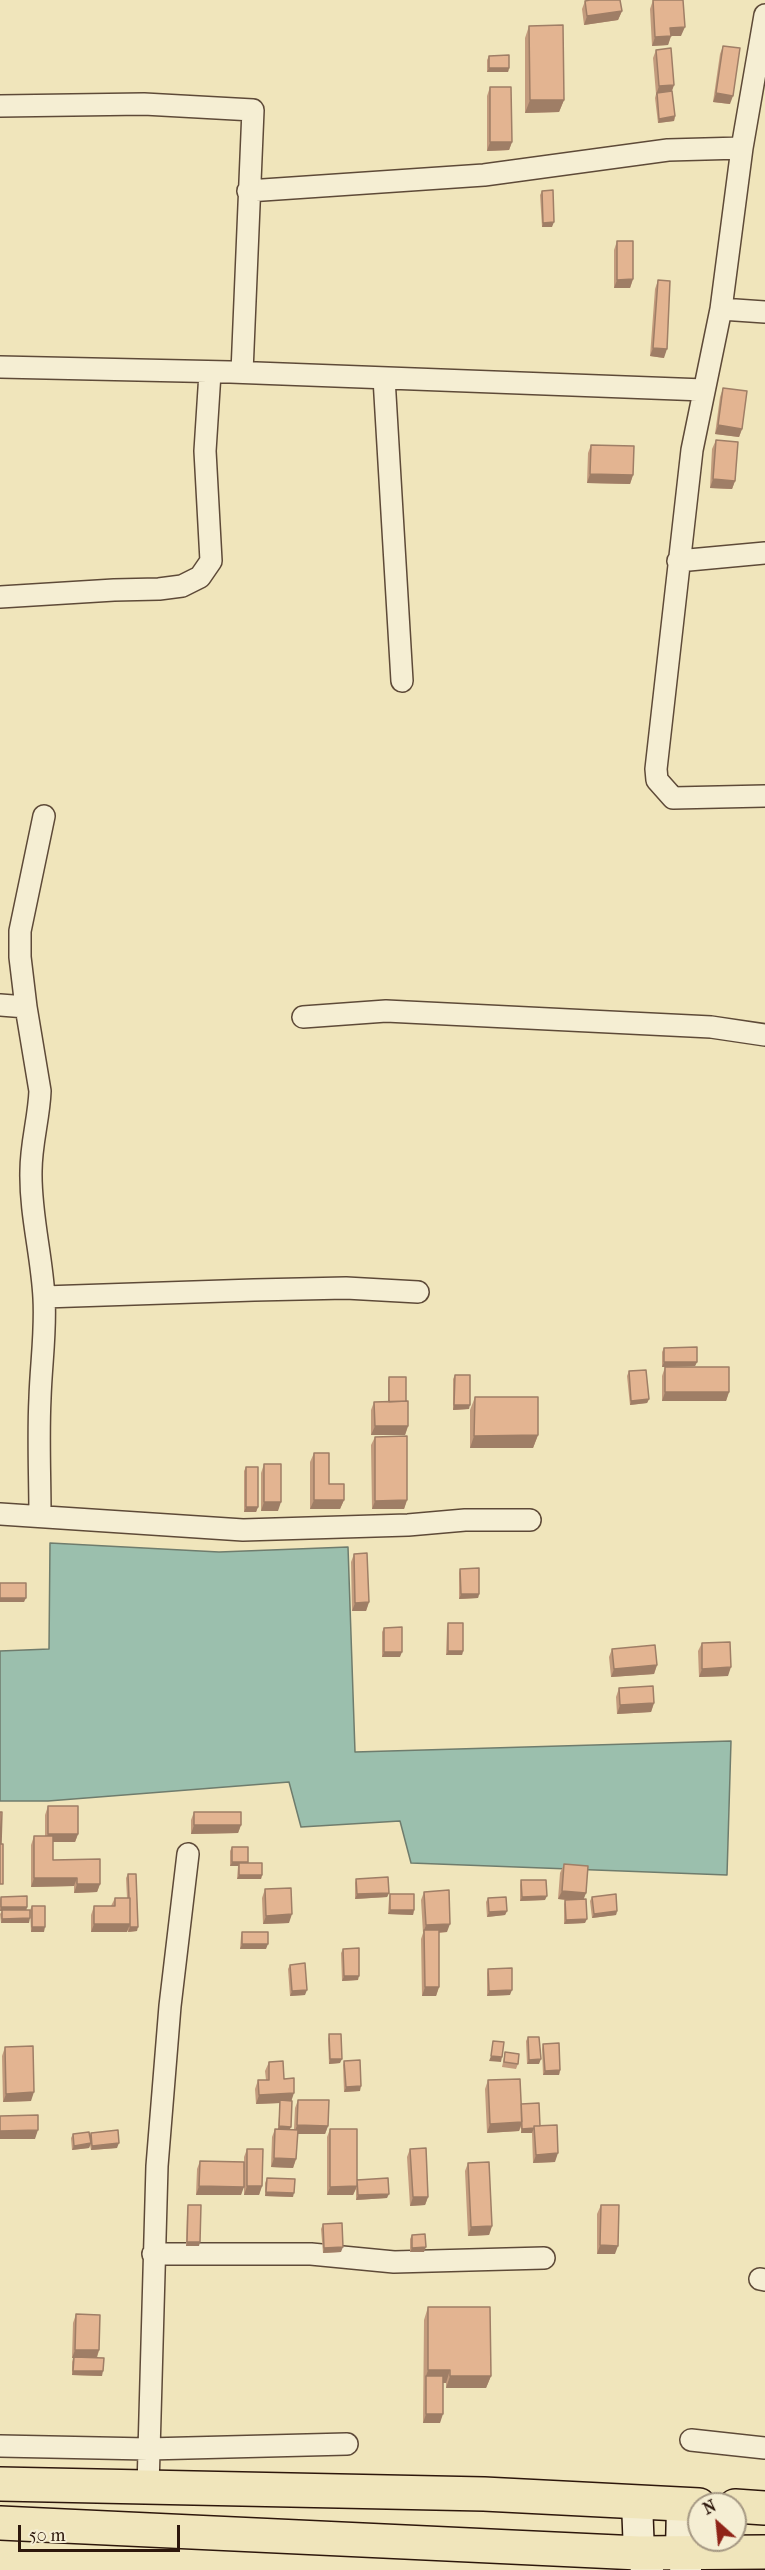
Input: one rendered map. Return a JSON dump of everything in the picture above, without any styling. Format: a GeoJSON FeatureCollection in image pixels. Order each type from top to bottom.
{"type":"FeatureCollection","features":[{"type":"Feature","properties":{"kind":"main road"},"geometry":{"type":"LineString","coordinates":[[0,2484],[484,2494],[687,2504]]}},
{"type":"Feature","properties":{"kind":"main road"},"geometry":{"type":"LineString","coordinates":[[637,2502],[639,2564]]}},
{"type":"Feature","properties":{"kind":"main road"},"geometry":{"type":"LineString","coordinates":[[747,2507],[765,2508]]}},
{"type":"Feature","properties":{"kind":"main road"},"geometry":{"type":"LineString","coordinates":[[0,2523],[587,2550],[639,2564],[748,2558]]}},
{"type":"Feature","properties":{"kind":"main road"},"geometry":{"type":"LineString","coordinates":[[683,2561],[687,2528]]}},
{"type":"Feature","properties":{"kind":"street"},"geometry":{"type":"LineString","coordinates":[[765,15],[762,55],[742,148],[721,309],[692,450],[656,769],[657,780],[673,798],[765,796]]}},
{"type":"Feature","properties":{"kind":"street"},"geometry":{"type":"LineString","coordinates":[[0,106],[144,104],[253,110],[242,372]]}},
{"type":"Feature","properties":{"kind":"street"},"geometry":{"type":"LineString","coordinates":[[248,191],[484,175],[657,151],[742,148]]}},
{"type":"Feature","properties":{"kind":"street"},"geometry":{"type":"LineString","coordinates":[[721,309],[765,312]]}},
{"type":"Feature","properties":{"kind":"street"},"geometry":{"type":"LineString","coordinates":[[0,367],[242,372],[704,390]]}},
{"type":"Feature","properties":{"kind":"street"},"geometry":{"type":"LineString","coordinates":[[0,597],[114,590],[159,590],[182,586],[200,577],[211,561],[205,451],[210,372]]}},
{"type":"Feature","properties":{"kind":"street"},"geometry":{"type":"LineString","coordinates":[[384,378],[402,681]]}},
{"type":"Feature","properties":{"kind":"street"},"geometry":{"type":"LineString","coordinates":[[678,561],[765,553]]}},
{"type":"Feature","properties":{"kind":"street"},"geometry":{"type":"LineString","coordinates":[[40,1516],[39,1436],[45,1337],[44,1297],[31,1175],[31,1146],[39,1109],[40,1091],[26,1007],[20,957],[20,932],[44,816]]}},
{"type":"Feature","properties":{"kind":"street"},"geometry":{"type":"LineString","coordinates":[[0,1005],[26,1007]]}},
{"type":"Feature","properties":{"kind":"street"},"geometry":{"type":"LineString","coordinates":[[303,1017],[395,1011],[711,1027],[765,1035]]}},
{"type":"Feature","properties":{"kind":"street"},"geometry":{"type":"LineString","coordinates":[[44,1297],[346,1288],[418,1292]]}},
{"type":"Feature","properties":{"kind":"street"},"geometry":{"type":"LineString","coordinates":[[0,1514],[243,1530],[408,1525],[465,1520],[530,1520]]}},
{"type":"Feature","properties":{"kind":"street"},"geometry":{"type":"LineString","coordinates":[[148,2487],[157,2166],[170,2006],[188,1854]]}},
{"type":"Feature","properties":{"kind":"street"},"geometry":{"type":"LineString","coordinates":[[153,2254],[311,2254],[394,2262],[544,2258]]}},
{"type":"Feature","properties":{"kind":"street"},"geometry":{"type":"LineString","coordinates":[[691,2440],[765,2448]]}},
{"type":"Feature","properties":{"kind":"street"},"geometry":{"type":"LineString","coordinates":[[0,2446],[148,2449],[346,2444]]}},
{"type":"Feature","properties":{"kind":"shaded area"},"geometry":{"type":"Polygon","coordinates":[[[50,1543],[219,1552],[348,1547],[355,1752],[731,1741],[727,1875],[411,1863],[400,1821],[301,1827],[289,1782],[48,1801],[0,1801],[0,1651],[49,1649],[50,1543]]]}},
{"type":"Feature","properties":{"kind":"building"},"geometry":{"type":"Polygon","coordinates":[[[620,0],[622,11],[587,16],[585,1],[620,0]]]}},
{"type":"Feature","properties":{"kind":"building"},"geometry":{"type":"Polygon","coordinates":[[[653,0],[683,0],[685,27],[670,28],[671,36],[655,37],[653,0]]]}},
{"type":"Feature","properties":{"kind":"building"},"geometry":{"type":"Polygon","coordinates":[[[563,25],[564,100],[530,100],[529,26],[563,25]]]}},
{"type":"Feature","properties":{"kind":"building"},"geometry":{"type":"Polygon","coordinates":[[[723,46],[740,48],[733,96],[716,93],[723,46]]]}},
{"type":"Feature","properties":{"kind":"building"},"geometry":{"type":"Polygon","coordinates":[[[671,48],[674,85],[659,86],[656,50],[671,48]]]}},
{"type":"Feature","properties":{"kind":"building"},"geometry":{"type":"Polygon","coordinates":[[[509,55],[509,68],[489,68],[489,56],[509,55]]]}},
{"type":"Feature","properties":{"kind":"building"},"geometry":{"type":"Polygon","coordinates":[[[490,87],[511,87],[512,142],[490,142],[490,87]]]}},
{"type":"Feature","properties":{"kind":"building"},"geometry":{"type":"Polygon","coordinates":[[[672,91],[675,116],[659,119],[657,93],[672,91]]]}},
{"type":"Feature","properties":{"kind":"building"},"geometry":{"type":"Polygon","coordinates":[[[553,190],[554,222],[543,223],[542,191],[553,190]]]}},
{"type":"Feature","properties":{"kind":"building"},"geometry":{"type":"Polygon","coordinates":[[[617,241],[633,241],[633,279],[617,280],[617,241]]]}},
{"type":"Feature","properties":{"kind":"building"},"geometry":{"type":"Polygon","coordinates":[[[658,280],[670,281],[667,349],[653,348],[658,280]]]}},
{"type":"Feature","properties":{"kind":"building"},"geometry":{"type":"Polygon","coordinates":[[[723,388],[747,391],[742,429],[718,425],[723,388]]]}},
{"type":"Feature","properties":{"kind":"building"},"geometry":{"type":"Polygon","coordinates":[[[716,440],[738,442],[735,481],[713,479],[716,440]]]}},
{"type":"Feature","properties":{"kind":"building"},"geometry":{"type":"Polygon","coordinates":[[[591,445],[634,446],[633,475],[590,474],[591,445]]]}},
{"type":"Feature","properties":{"kind":"building"},"geometry":{"type":"Polygon","coordinates":[[[697,1347],[697,1362],[664,1362],[664,1348],[697,1347]]]}},
{"type":"Feature","properties":{"kind":"building"},"geometry":{"type":"Polygon","coordinates":[[[665,1367],[729,1367],[729,1392],[665,1392],[665,1367]]]}},
{"type":"Feature","properties":{"kind":"building"},"geometry":{"type":"Polygon","coordinates":[[[646,1370],[649,1399],[631,1401],[629,1371],[646,1370]]]}},
{"type":"Feature","properties":{"kind":"building"},"geometry":{"type":"Polygon","coordinates":[[[455,1375],[470,1375],[470,1405],[454,1405],[455,1375]]]}},
{"type":"Feature","properties":{"kind":"building"},"geometry":{"type":"Polygon","coordinates":[[[389,1377],[406,1377],[406,1401],[389,1402],[389,1377]]]}},
{"type":"Feature","properties":{"kind":"building"},"geometry":{"type":"Polygon","coordinates":[[[475,1397],[538,1397],[538,1435],[474,1436],[475,1397]]]}},
{"type":"Feature","properties":{"kind":"building"},"geometry":{"type":"Polygon","coordinates":[[[408,1401],[408,1426],[375,1426],[374,1402],[408,1401]]]}},
{"type":"Feature","properties":{"kind":"building"},"geometry":{"type":"Polygon","coordinates":[[[407,1436],[407,1500],[375,1501],[375,1437],[407,1436]]]}},
{"type":"Feature","properties":{"kind":"building"},"geometry":{"type":"Polygon","coordinates":[[[314,1453],[329,1453],[329,1484],[344,1484],[344,1500],[314,1500],[314,1453]]]}},
{"type":"Feature","properties":{"kind":"building"},"geometry":{"type":"Polygon","coordinates":[[[264,1464],[281,1464],[281,1502],[264,1502],[264,1464]]]}},
{"type":"Feature","properties":{"kind":"building"},"geometry":{"type":"Polygon","coordinates":[[[246,1467],[258,1467],[258,1507],[246,1507],[246,1467]]]}},
{"type":"Feature","properties":{"kind":"building"},"geometry":{"type":"Polygon","coordinates":[[[367,1553],[369,1602],[355,1603],[354,1554],[367,1553]]]}},
{"type":"Feature","properties":{"kind":"building"},"geometry":{"type":"Polygon","coordinates":[[[479,1568],[479,1594],[461,1594],[460,1569],[479,1568]]]}},
{"type":"Feature","properties":{"kind":"building"},"geometry":{"type":"Polygon","coordinates":[[[0,1583],[26,1583],[26,1598],[0,1598],[0,1583]]]}},
{"type":"Feature","properties":{"kind":"building"},"geometry":{"type":"Polygon","coordinates":[[[448,1623],[463,1623],[463,1651],[448,1651],[448,1623]]]}},
{"type":"Feature","properties":{"kind":"building"},"geometry":{"type":"Polygon","coordinates":[[[402,1627],[402,1652],[384,1652],[384,1628],[402,1627]]]}},
{"type":"Feature","properties":{"kind":"building"},"geometry":{"type":"Polygon","coordinates":[[[730,1642],[731,1667],[702,1669],[702,1643],[730,1642]]]}},
{"type":"Feature","properties":{"kind":"building"},"geometry":{"type":"Polygon","coordinates":[[[655,1645],[657,1665],[614,1669],[612,1649],[655,1645]]]}},
{"type":"Feature","properties":{"kind":"building"},"geometry":{"type":"Polygon","coordinates":[[[653,1686],[654,1703],[620,1705],[619,1688],[653,1686]]]}},
{"type":"Feature","properties":{"kind":"building"},"geometry":{"type":"Polygon","coordinates":[[[48,1806],[78,1806],[78,1834],[48,1834],[48,1806]]]}},
{"type":"Feature","properties":{"kind":"building"},"geometry":{"type":"Polygon","coordinates":[[[0,1812],[2,1812],[1,1844],[0,1843],[0,1812]]]}},
{"type":"Feature","properties":{"kind":"building"},"geometry":{"type":"Polygon","coordinates":[[[194,1812],[241,1812],[241,1825],[194,1825],[194,1812]]]}},
{"type":"Feature","properties":{"kind":"building"},"geometry":{"type":"Polygon","coordinates":[[[34,1836],[53,1836],[53,1860],[100,1859],[100,1884],[77,1884],[77,1878],[34,1878],[34,1836]]]}},
{"type":"Feature","properties":{"kind":"building"},"geometry":{"type":"Polygon","coordinates":[[[0,1844],[3,1844],[3,1884],[0,1884],[0,1844]]]}},
{"type":"Feature","properties":{"kind":"building"},"geometry":{"type":"Polygon","coordinates":[[[232,1847],[248,1847],[248,1862],[232,1862],[232,1847]]]}},
{"type":"Feature","properties":{"kind":"building"},"geometry":{"type":"Polygon","coordinates":[[[239,1863],[262,1863],[262,1875],[239,1875],[239,1863]]]}},
{"type":"Feature","properties":{"kind":"building"},"geometry":{"type":"Polygon","coordinates":[[[564,1864],[588,1866],[586,1893],[562,1891],[564,1864]]]}},
{"type":"Feature","properties":{"kind":"building"},"geometry":{"type":"Polygon","coordinates":[[[128,1874],[136,1874],[138,1927],[130,1927],[128,1874]]]}},
{"type":"Feature","properties":{"kind":"building"},"geometry":{"type":"Polygon","coordinates":[[[388,1877],[389,1893],[357,1894],[356,1879],[388,1877]]]}},
{"type":"Feature","properties":{"kind":"building"},"geometry":{"type":"Polygon","coordinates":[[[521,1880],[546,1880],[547,1896],[522,1897],[521,1880]]]}},
{"type":"Feature","properties":{"kind":"building"},"geometry":{"type":"Polygon","coordinates":[[[291,1888],[292,1914],[266,1916],[265,1889],[291,1888]]]}},
{"type":"Feature","properties":{"kind":"building"},"geometry":{"type":"Polygon","coordinates":[[[449,1890],[450,1924],[426,1925],[424,1892],[449,1890]]]}},
{"type":"Feature","properties":{"kind":"building"},"geometry":{"type":"Polygon","coordinates":[[[390,1894],[414,1894],[414,1910],[390,1910],[390,1894]]]}},
{"type":"Feature","properties":{"kind":"building"},"geometry":{"type":"Polygon","coordinates":[[[616,1894],[617,1911],[594,1914],[592,1897],[616,1894]]]}},
{"type":"Feature","properties":{"kind":"building"},"geometry":{"type":"Polygon","coordinates":[[[27,1896],[27,1907],[1,1907],[1,1897],[27,1896]]]}},
{"type":"Feature","properties":{"kind":"building"},"geometry":{"type":"Polygon","coordinates":[[[506,1897],[507,1911],[489,1912],[488,1898],[506,1897]]]}},
{"type":"Feature","properties":{"kind":"building"},"geometry":{"type":"Polygon","coordinates":[[[115,1898],[130,1898],[130,1924],[94,1924],[94,1906],[115,1906],[115,1898]]]}},
{"type":"Feature","properties":{"kind":"building"},"geometry":{"type":"Polygon","coordinates":[[[586,1899],[587,1919],[566,1920],[565,1900],[586,1899]]]}},
{"type":"Feature","properties":{"kind":"building"},"geometry":{"type":"Polygon","coordinates":[[[32,1906],[45,1906],[45,1927],[32,1927],[32,1906]]]}},
{"type":"Feature","properties":{"kind":"building"},"geometry":{"type":"Polygon","coordinates":[[[2,1910],[30,1910],[30,1918],[2,1919],[2,1910]]]}},
{"type":"Feature","properties":{"kind":"building"},"geometry":{"type":"Polygon","coordinates":[[[424,1930],[439,1930],[439,1987],[425,1987],[424,1930]]]}},
{"type":"Feature","properties":{"kind":"building"},"geometry":{"type":"Polygon","coordinates":[[[242,1932],[268,1932],[268,1944],[242,1944],[242,1932]]]}},
{"type":"Feature","properties":{"kind":"building"},"geometry":{"type":"Polygon","coordinates":[[[359,1948],[359,1976],[344,1976],[343,1949],[359,1948]]]}},
{"type":"Feature","properties":{"kind":"building"},"geometry":{"type":"Polygon","coordinates":[[[305,1963],[307,1990],[292,1991],[290,1965],[305,1963]]]}},
{"type":"Feature","properties":{"kind":"building"},"geometry":{"type":"Polygon","coordinates":[[[512,1968],[512,1990],[489,1991],[488,1969],[512,1968]]]}},
{"type":"Feature","properties":{"kind":"building"},"geometry":{"type":"Polygon","coordinates":[[[329,2034],[341,2034],[342,2059],[330,2059],[329,2034]]]}},
{"type":"Feature","properties":{"kind":"building"},"geometry":{"type":"Polygon","coordinates":[[[528,2037],[539,2037],[541,2059],[529,2060],[528,2037]]]}},
{"type":"Feature","properties":{"kind":"building"},"geometry":{"type":"Polygon","coordinates":[[[493,2041],[504,2042],[502,2057],[491,2056],[493,2041]]]}},
{"type":"Feature","properties":{"kind":"building"},"geometry":{"type":"Polygon","coordinates":[[[559,2043],[560,2070],[545,2071],[543,2044],[559,2043]]]}},
{"type":"Feature","properties":{"kind":"building"},"geometry":{"type":"Polygon","coordinates":[[[33,2046],[34,2092],[6,2094],[5,2047],[33,2046]]]}},
{"type":"Feature","properties":{"kind":"building"},"geometry":{"type":"Polygon","coordinates":[[[505,2052],[519,2054],[518,2064],[504,2062],[505,2052]]]}},
{"type":"Feature","properties":{"kind":"building"},"geometry":{"type":"Polygon","coordinates":[[[360,2060],[361,2086],[346,2087],[344,2061],[360,2060]]]}},
{"type":"Feature","properties":{"kind":"building"},"geometry":{"type":"Polygon","coordinates":[[[283,2061],[284,2079],[294,2078],[294,2093],[259,2095],[258,2080],[269,2080],[269,2062],[283,2061]]]}},
{"type":"Feature","properties":{"kind":"building"},"geometry":{"type":"Polygon","coordinates":[[[520,2079],[522,2122],[490,2124],[488,2080],[520,2079]]]}},
{"type":"Feature","properties":{"kind":"building"},"geometry":{"type":"Polygon","coordinates":[[[280,2100],[292,2101],[291,2127],[279,2126],[280,2100]]]}},
{"type":"Feature","properties":{"kind":"building"},"geometry":{"type":"Polygon","coordinates":[[[298,2100],[329,2100],[328,2126],[297,2125],[298,2100]]]}},
{"type":"Feature","properties":{"kind":"building"},"geometry":{"type":"Polygon","coordinates":[[[539,2103],[540,2126],[522,2129],[521,2104],[539,2103]]]}},
{"type":"Feature","properties":{"kind":"building"},"geometry":{"type":"Polygon","coordinates":[[[38,2115],[38,2130],[0,2131],[0,2116],[38,2115]]]}},
{"type":"Feature","properties":{"kind":"building"},"geometry":{"type":"Polygon","coordinates":[[[557,2125],[558,2153],[536,2155],[534,2126],[557,2125]]]}},
{"type":"Feature","properties":{"kind":"building"},"geometry":{"type":"Polygon","coordinates":[[[275,2129],[298,2130],[296,2159],[274,2158],[275,2129]]]}},
{"type":"Feature","properties":{"kind":"building"},"geometry":{"type":"Polygon","coordinates":[[[330,2129],[357,2129],[357,2186],[330,2187],[330,2129]]]}},
{"type":"Feature","properties":{"kind":"building"},"geometry":{"type":"Polygon","coordinates":[[[118,2130],[119,2143],[92,2146],[91,2133],[118,2130]]]}},
{"type":"Feature","properties":{"kind":"building"},"geometry":{"type":"Polygon","coordinates":[[[89,2132],[91,2143],[74,2146],[73,2134],[89,2132]]]}},
{"type":"Feature","properties":{"kind":"building"},"geometry":{"type":"Polygon","coordinates":[[[426,2148],[428,2197],[413,2197],[410,2149],[426,2148]]]}},
{"type":"Feature","properties":{"kind":"building"},"geometry":{"type":"Polygon","coordinates":[[[247,2149],[263,2149],[262,2186],[247,2186],[247,2149]]]}},
{"type":"Feature","properties":{"kind":"building"},"geometry":{"type":"Polygon","coordinates":[[[200,2161],[244,2162],[244,2187],[199,2186],[200,2161]]]}},
{"type":"Feature","properties":{"kind":"building"},"geometry":{"type":"Polygon","coordinates":[[[489,2162],[492,2226],[471,2227],[468,2163],[489,2162]]]}},
{"type":"Feature","properties":{"kind":"building"},"geometry":{"type":"Polygon","coordinates":[[[267,2178],[295,2179],[294,2193],[266,2192],[267,2178]]]}},
{"type":"Feature","properties":{"kind":"building"},"geometry":{"type":"Polygon","coordinates":[[[388,2178],[389,2194],[358,2195],[357,2180],[388,2178]]]}},
{"type":"Feature","properties":{"kind":"building"},"geometry":{"type":"Polygon","coordinates":[[[188,2205],[201,2205],[200,2242],[187,2242],[188,2205]]]}},
{"type":"Feature","properties":{"kind":"building"},"geometry":{"type":"Polygon","coordinates":[[[601,2205],[619,2205],[618,2246],[600,2245],[601,2205]]]}},
{"type":"Feature","properties":{"kind":"building"},"geometry":{"type":"Polygon","coordinates":[[[342,2223],[343,2247],[324,2248],[323,2224],[342,2223]]]}},
{"type":"Feature","properties":{"kind":"building"},"geometry":{"type":"Polygon","coordinates":[[[425,2234],[426,2247],[412,2248],[412,2235],[425,2234]]]}},
{"type":"Feature","properties":{"kind":"building"},"geometry":{"type":"Polygon","coordinates":[[[428,2307],[490,2307],[491,2376],[450,2376],[450,2370],[428,2370],[428,2307]]]}},
{"type":"Feature","properties":{"kind":"building"},"geometry":{"type":"Polygon","coordinates":[[[76,2314],[100,2315],[99,2350],[75,2350],[76,2314]]]}},
{"type":"Feature","properties":{"kind":"building"},"geometry":{"type":"Polygon","coordinates":[[[74,2357],[104,2358],[103,2371],[73,2371],[74,2357]]]}},
{"type":"Feature","properties":{"kind":"building"},"geometry":{"type":"Polygon","coordinates":[[[426,2376],[443,2376],[443,2414],[426,2414],[426,2376]]]}}]}
